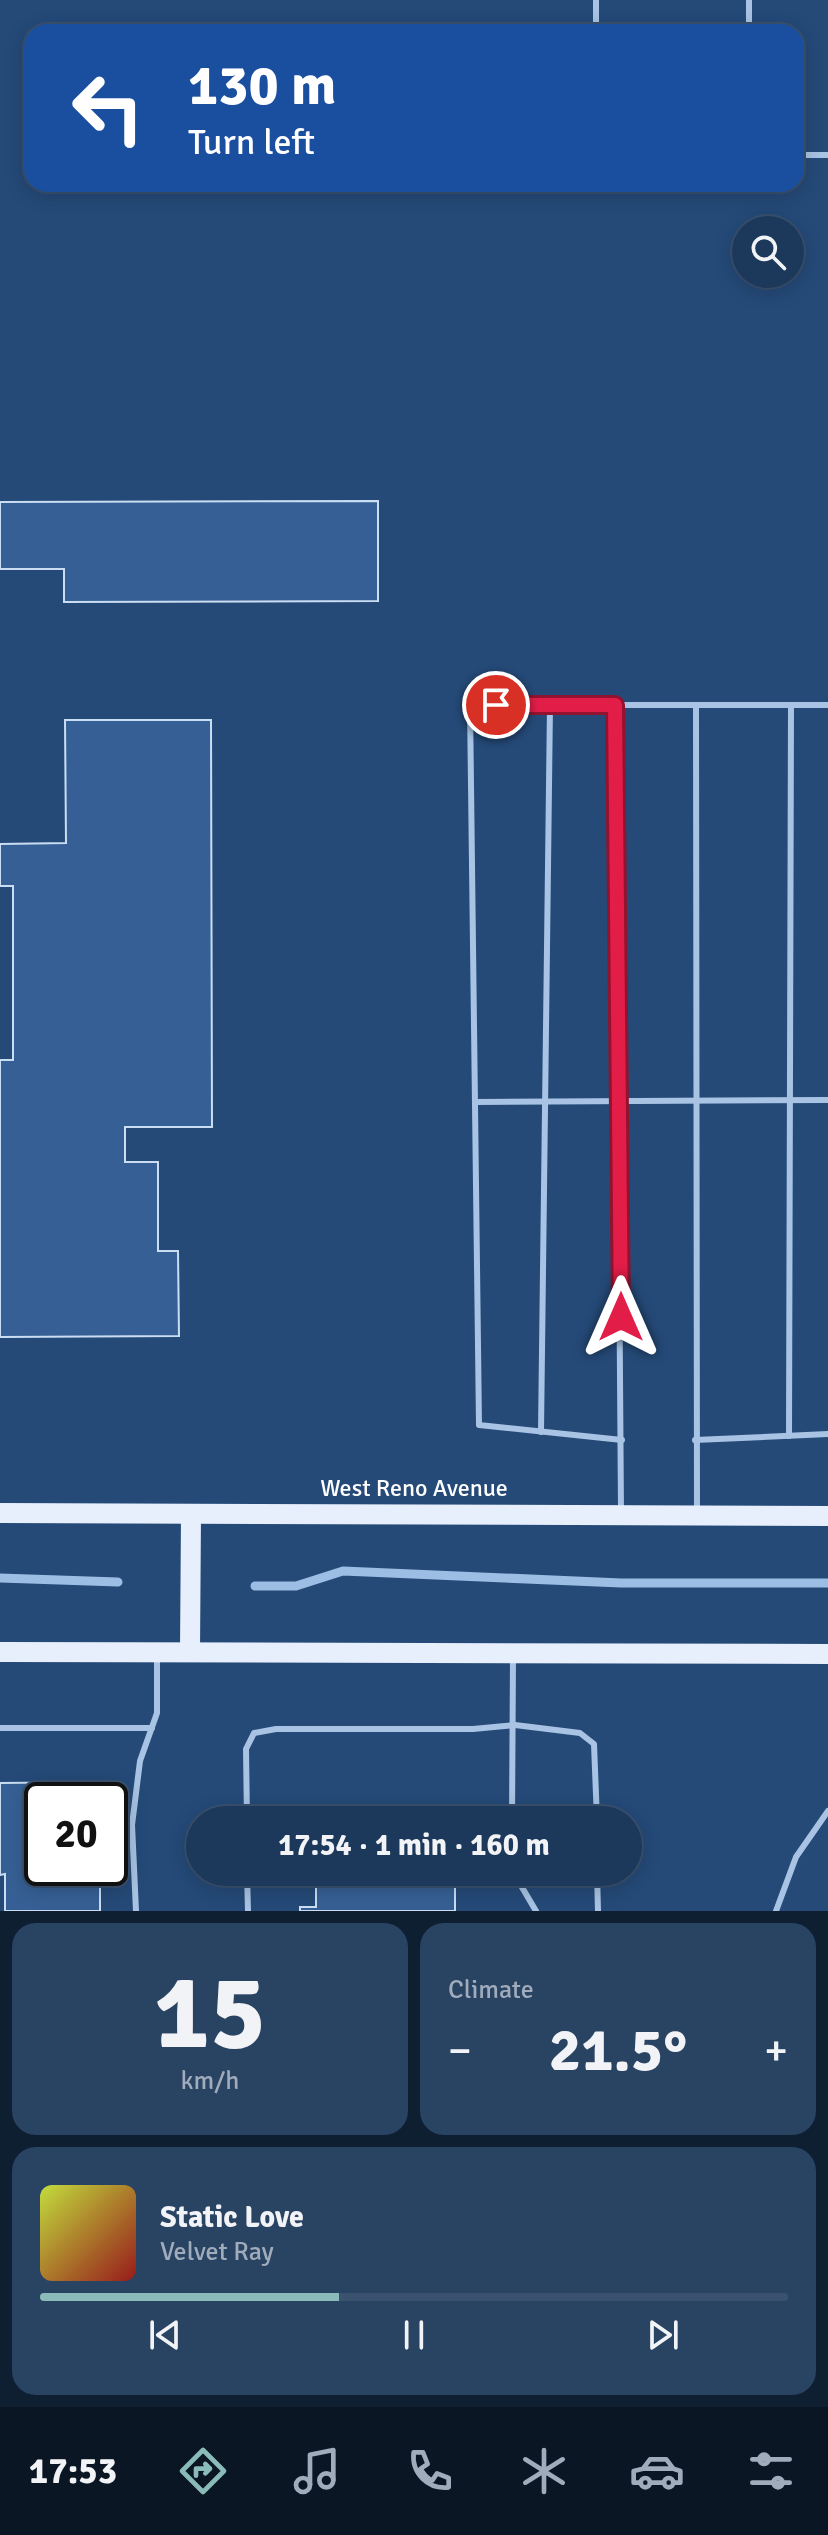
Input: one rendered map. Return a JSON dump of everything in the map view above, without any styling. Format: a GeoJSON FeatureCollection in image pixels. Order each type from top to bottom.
{"type":"FeatureCollection","features":[{"type":"Feature","properties":{"kind":"main road","name":"West Reno Avenue"},"geometry":{"type":"LineString","coordinates":[[0,1513],[828,1516]]}},
{"type":"Feature","properties":{"kind":"main road"},"geometry":{"type":"LineString","coordinates":[[190,1652],[191,1514]]}},
{"type":"Feature","properties":{"kind":"main road"},"geometry":{"type":"LineString","coordinates":[[0,1652],[828,1654]]}},
{"type":"Feature","properties":{"kind":"lane"},"geometry":{"type":"LineString","coordinates":[[596,0],[596,24]]}},
{"type":"Feature","properties":{"kind":"lane"},"geometry":{"type":"LineString","coordinates":[[749,0],[749,24]]}},
{"type":"Feature","properties":{"kind":"lane"},"geometry":{"type":"LineString","coordinates":[[804,155],[828,155]]}},
{"type":"Feature","properties":{"kind":"lane"},"geometry":{"type":"LineString","coordinates":[[622,1440],[479,1425],[470,705],[828,705]]}},
{"type":"Feature","properties":{"kind":"lane"},"geometry":{"type":"LineString","coordinates":[[541,1432],[550,705]]}},
{"type":"Feature","properties":{"kind":"lane"},"geometry":{"type":"LineString","coordinates":[[615,705],[621,1515]]}},
{"type":"Feature","properties":{"kind":"lane"},"geometry":{"type":"LineString","coordinates":[[696,705],[697,1515]]}},
{"type":"Feature","properties":{"kind":"lane"},"geometry":{"type":"LineString","coordinates":[[789,1436],[791,705]]}},
{"type":"Feature","properties":{"kind":"lane"},"geometry":{"type":"LineString","coordinates":[[475,1102],[828,1100]]}},
{"type":"Feature","properties":{"kind":"lane"},"geometry":{"type":"LineString","coordinates":[[695,1440],[828,1434]]}},
{"type":"Feature","properties":{"kind":"lane"},"geometry":{"type":"LineString","coordinates":[[136,1911],[132,1825],[140,1761],[157,1713],[157,1652]]}},
{"type":"Feature","properties":{"kind":"lane"},"geometry":{"type":"LineString","coordinates":[[512,1806],[513,1653]]}},
{"type":"Feature","properties":{"kind":"lane"},"geometry":{"type":"LineString","coordinates":[[247,1806],[246,1749],[254,1733],[276,1729],[473,1729],[515,1725],[580,1733],[594,1744],[596,1806]]}},
{"type":"Feature","properties":{"kind":"lane"},"geometry":{"type":"LineString","coordinates":[[0,1728],[152,1728]]}},
{"type":"Feature","properties":{"kind":"lane"},"geometry":{"type":"LineString","coordinates":[[776,1911],[796,1857],[828,1811]]}},
{"type":"Feature","properties":{"kind":"lane"},"geometry":{"type":"LineString","coordinates":[[247,1886],[248,1911]]}},
{"type":"Feature","properties":{"kind":"lane"},"geometry":{"type":"LineString","coordinates":[[522,1886],[536,1909]]}},
{"type":"Feature","properties":{"kind":"lane"},"geometry":{"type":"LineString","coordinates":[[597,1886],[598,1911]]}},
{"type":"Feature","properties":{"kind":"building"},"geometry":{"type":"Polygon","coordinates":[[[378,501],[378,601],[64,602],[64,569],[0,569],[0,502],[378,501]]]}},
{"type":"Feature","properties":{"kind":"building"},"geometry":{"type":"Polygon","coordinates":[[[65,720],[211,720],[212,1127],[125,1127],[125,1162],[158,1162],[158,1251],[178,1251],[179,1336],[0,1337],[0,1060],[13,1060],[13,886],[0,886],[0,844],[66,843],[65,720]]]}},
{"type":"Feature","properties":{"kind":"building"},"geometry":{"type":"Polygon","coordinates":[[[0,1783],[24,1783],[24,1886],[100,1886],[100,1911],[5,1911],[5,1874],[0,1875],[0,1783]]]}},
{"type":"Feature","properties":{"kind":"building"},"geometry":{"type":"Polygon","coordinates":[[[316,1886],[455,1886],[455,1911],[300,1911],[300,1907],[316,1907],[316,1886]]]}},
{"type":"Feature","properties":{"kind":"waterway"},"geometry":{"type":"LineString","coordinates":[[255,1586],[296,1586],[343,1571],[621,1583],[828,1583]]}},
{"type":"Feature","properties":{"kind":"waterway"},"geometry":{"type":"LineString","coordinates":[[0,1578],[118,1582]]}},
{"type":"Feature","properties":{"kind":"route"},"geometry":{"type":"LineString","coordinates":[[496,705],[615,705],[621,1317]]}}]}
